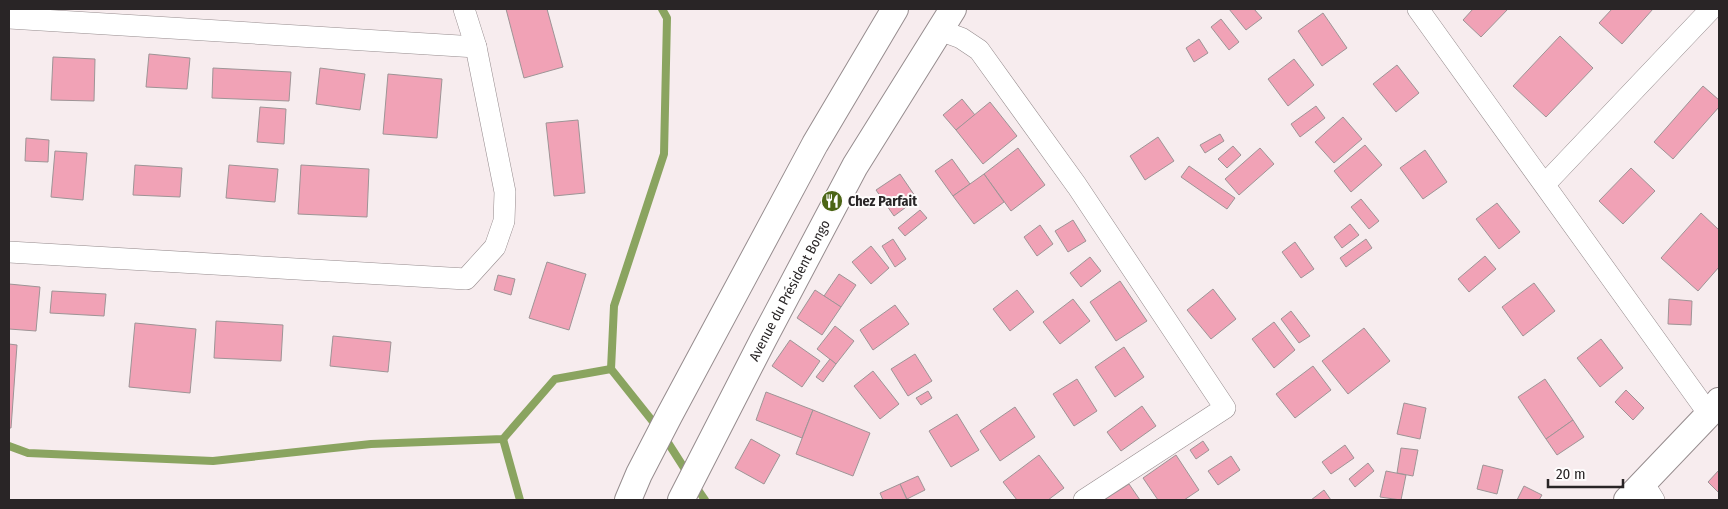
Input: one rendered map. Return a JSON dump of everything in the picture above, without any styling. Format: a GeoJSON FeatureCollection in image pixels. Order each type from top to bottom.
{"type":"FeatureCollection","features":[{"type":"Feature","properties":{"kind":"street"},"geometry":{"type":"LineString","coordinates":[[9,252],[466,279],[495,247],[504,221],[505,192],[476,47],[464,9]]}},
{"type":"Feature","properties":{"kind":"street"},"geometry":{"type":"LineString","coordinates":[[628,500],[669,416],[814,144],[896,9]]}},
{"type":"Feature","properties":{"kind":"street"},"geometry":{"type":"LineString","coordinates":[[1545,184],[1711,9]]}},
{"type":"Feature","properties":{"kind":"street"},"geometry":{"type":"LineString","coordinates":[[1425,12],[1545,184],[1714,408],[1641,495]]}},
{"type":"Feature","properties":{"kind":"street"},"geometry":{"type":"LineString","coordinates":[[9,18],[476,47]]}},
{"type":"Feature","properties":{"kind":"street"},"geometry":{"type":"LineString","coordinates":[[946,20],[961,38],[979,50],[1077,186],[1225,408],[1084,500]]}},
{"type":"Feature","properties":{"kind":"street","name":"Avenue du Président Bongo"},"geometry":{"type":"LineString","coordinates":[[682,498],[855,166],[946,20]]}},
{"type":"Feature","properties":{"kind":"building"},"geometry":{"type":"Polygon","coordinates":[[[506,9],[547,9],[563,67],[524,78],[506,9]]]}},
{"type":"Feature","properties":{"kind":"building"},"geometry":{"type":"Polygon","coordinates":[[[1229,9],[1254,9],[1262,18],[1246,30],[1229,9]]]}},
{"type":"Feature","properties":{"kind":"building"},"geometry":{"type":"Polygon","coordinates":[[[1473,9],[1508,9],[1481,37],[1463,20],[1473,9]]]}},
{"type":"Feature","properties":{"kind":"building"},"geometry":{"type":"Polygon","coordinates":[[[1612,9],[1653,9],[1622,44],[1599,23],[1612,9]]]}},
{"type":"Feature","properties":{"kind":"building"},"geometry":{"type":"Polygon","coordinates":[[[1323,13],[1347,48],[1322,66],[1298,31],[1323,13]]]}},
{"type":"Feature","properties":{"kind":"building"},"geometry":{"type":"Polygon","coordinates":[[[1221,19],[1239,42],[1229,50],[1211,27],[1221,19]]]}},
{"type":"Feature","properties":{"kind":"building"},"geometry":{"type":"Polygon","coordinates":[[[1560,36],[1593,68],[1546,117],[1513,86],[1560,36]]]}},
{"type":"Feature","properties":{"kind":"building"},"geometry":{"type":"Polygon","coordinates":[[[1199,39],[1208,53],[1194,62],[1186,48],[1199,39]]]}},
{"type":"Feature","properties":{"kind":"building"},"geometry":{"type":"Polygon","coordinates":[[[149,54],[190,58],[187,89],[146,87],[149,54]]]}},
{"type":"Feature","properties":{"kind":"building"},"geometry":{"type":"Polygon","coordinates":[[[53,57],[95,59],[94,101],[51,100],[53,57]]]}},
{"type":"Feature","properties":{"kind":"building"},"geometry":{"type":"Polygon","coordinates":[[[1294,59],[1314,85],[1288,106],[1268,79],[1294,59]]]}},
{"type":"Feature","properties":{"kind":"building"},"geometry":{"type":"Polygon","coordinates":[[[1397,65],[1419,93],[1396,112],[1373,84],[1397,65]]]}},
{"type":"Feature","properties":{"kind":"building"},"geometry":{"type":"Polygon","coordinates":[[[213,68],[291,72],[289,101],[212,98],[213,68]]]}},
{"type":"Feature","properties":{"kind":"building"},"geometry":{"type":"Polygon","coordinates":[[[320,68],[365,74],[360,110],[316,104],[320,68]]]}},
{"type":"Feature","properties":{"kind":"building"},"geometry":{"type":"Polygon","coordinates":[[[388,74],[442,79],[437,138],[383,134],[388,74]]]}},
{"type":"Feature","properties":{"kind":"building"},"geometry":{"type":"Polygon","coordinates":[[[1703,86],[1719,100],[1719,107],[1673,159],[1654,142],[1703,86]]]}},
{"type":"Feature","properties":{"kind":"building"},"geometry":{"type":"Polygon","coordinates":[[[962,99],[975,115],[956,130],[943,115],[962,99]]]}},
{"type":"Feature","properties":{"kind":"building"},"geometry":{"type":"Polygon","coordinates":[[[990,102],[1017,136],[983,164],[956,130],[990,102]]]}},
{"type":"Feature","properties":{"kind":"building"},"geometry":{"type":"Polygon","coordinates":[[[1316,106],[1325,118],[1300,137],[1291,124],[1316,106]]]}},
{"type":"Feature","properties":{"kind":"building"},"geometry":{"type":"Polygon","coordinates":[[[260,107],[286,109],[284,144],[257,142],[260,107]]]}},
{"type":"Feature","properties":{"kind":"building"},"geometry":{"type":"Polygon","coordinates":[[[1343,117],[1362,139],[1334,163],[1315,142],[1343,117]]]}},
{"type":"Feature","properties":{"kind":"building"},"geometry":{"type":"Polygon","coordinates":[[[578,120],[585,193],[554,196],[546,123],[578,120]]]}},
{"type":"Feature","properties":{"kind":"building"},"geometry":{"type":"Polygon","coordinates":[[[1220,134],[1224,141],[1205,153],[1200,145],[1220,134]]]}},
{"type":"Feature","properties":{"kind":"building"},"geometry":{"type":"Polygon","coordinates":[[[1158,137],[1174,161],[1145,180],[1130,156],[1158,137]]]}},
{"type":"Feature","properties":{"kind":"building"},"geometry":{"type":"Polygon","coordinates":[[[26,138],[49,140],[48,162],[25,161],[26,138]]]}},
{"type":"Feature","properties":{"kind":"building"},"geometry":{"type":"Polygon","coordinates":[[[1365,145],[1382,165],[1351,192],[1334,171],[1365,145]]]}},
{"type":"Feature","properties":{"kind":"building"},"geometry":{"type":"Polygon","coordinates":[[[1233,146],[1241,155],[1227,168],[1218,159],[1233,146]]]}},
{"type":"Feature","properties":{"kind":"building"},"geometry":{"type":"Polygon","coordinates":[[[1018,148],[1045,185],[1011,211],[984,174],[1018,148]]]}},
{"type":"Feature","properties":{"kind":"building"},"geometry":{"type":"Polygon","coordinates":[[[1260,148],[1274,164],[1239,195],[1225,179],[1260,148]]]}},
{"type":"Feature","properties":{"kind":"building"},"geometry":{"type":"Polygon","coordinates":[[[1425,150],[1447,182],[1423,199],[1400,168],[1425,150]]]}},
{"type":"Feature","properties":{"kind":"building"},"geometry":{"type":"Polygon","coordinates":[[[55,151],[87,153],[83,200],[51,197],[55,151]]]}},
{"type":"Feature","properties":{"kind":"building"},"geometry":{"type":"Polygon","coordinates":[[[952,159],[970,184],[953,196],[935,171],[952,159]]]}},
{"type":"Feature","properties":{"kind":"building"},"geometry":{"type":"Polygon","coordinates":[[[135,165],[182,168],[180,197],[133,195],[135,165]]]}},
{"type":"Feature","properties":{"kind":"building"},"geometry":{"type":"Polygon","coordinates":[[[229,165],[278,169],[275,202],[226,198],[229,165]]]}},
{"type":"Feature","properties":{"kind":"building"},"geometry":{"type":"Polygon","coordinates":[[[301,165],[369,169],[367,217],[298,214],[301,165]]]}},
{"type":"Feature","properties":{"kind":"building"},"geometry":{"type":"Polygon","coordinates":[[[1189,166],[1235,198],[1227,209],[1181,177],[1189,166]]]}},
{"type":"Feature","properties":{"kind":"building"},"geometry":{"type":"Polygon","coordinates":[[[1631,168],[1655,191],[1623,224],[1599,201],[1631,168]]]}},
{"type":"Feature","properties":{"kind":"building"},"geometry":{"type":"Polygon","coordinates":[[[900,174],[917,199],[894,216],[876,190],[900,174]]]}},
{"type":"Feature","properties":{"kind":"building"},"geometry":{"type":"Polygon","coordinates":[[[984,174],[1004,202],[974,224],[953,196],[984,174]]]}},
{"type":"Feature","properties":{"kind":"building"},"geometry":{"type":"Polygon","coordinates":[[[1361,199],[1379,221],[1369,229],[1351,207],[1361,199]]]}},
{"type":"Feature","properties":{"kind":"building"},"geometry":{"type":"Polygon","coordinates":[[[1497,203],[1520,232],[1499,249],[1476,219],[1497,203]]]}},
{"type":"Feature","properties":{"kind":"building"},"geometry":{"type":"Polygon","coordinates":[[[920,210],[927,218],[905,236],[898,228],[920,210]]]}},
{"type":"Feature","properties":{"kind":"building"},"geometry":{"type":"Polygon","coordinates":[[[1701,213],[1719,230],[1719,267],[1698,291],[1661,258],[1701,213]]]}},
{"type":"Feature","properties":{"kind":"building"},"geometry":{"type":"Polygon","coordinates":[[[1073,220],[1086,241],[1068,252],[1055,231],[1073,220]]]}},
{"type":"Feature","properties":{"kind":"building"},"geometry":{"type":"Polygon","coordinates":[[[1350,224],[1359,235],[1342,248],[1334,237],[1350,224]]]}},
{"type":"Feature","properties":{"kind":"building"},"geometry":{"type":"Polygon","coordinates":[[[1040,225],[1053,244],[1037,256],[1024,237],[1040,225]]]}},
{"type":"Feature","properties":{"kind":"building"},"geometry":{"type":"Polygon","coordinates":[[[893,239],[906,259],[895,267],[882,246],[893,239]]]}},
{"type":"Feature","properties":{"kind":"building"},"geometry":{"type":"Polygon","coordinates":[[[1366,239],[1372,248],[1346,267],[1340,258],[1366,239]]]}},
{"type":"Feature","properties":{"kind":"building"},"geometry":{"type":"Polygon","coordinates":[[[1295,242],[1314,269],[1301,278],[1282,252],[1295,242]]]}},
{"type":"Feature","properties":{"kind":"building"},"geometry":{"type":"Polygon","coordinates":[[[871,246],[889,268],[871,284],[852,262],[871,246]]]}},
{"type":"Feature","properties":{"kind":"building"},"geometry":{"type":"Polygon","coordinates":[[[1485,256],[1496,269],[1469,292],[1458,279],[1485,256]]]}},
{"type":"Feature","properties":{"kind":"building"},"geometry":{"type":"Polygon","coordinates":[[[1090,257],[1101,271],[1081,287],[1070,273],[1090,257]]]}},
{"type":"Feature","properties":{"kind":"building"},"geometry":{"type":"Polygon","coordinates":[[[547,262],[586,274],[569,330],[529,318],[547,262]]]}},
{"type":"Feature","properties":{"kind":"building"},"geometry":{"type":"Polygon","coordinates":[[[839,274],[856,285],[841,307],[824,296],[839,274]]]}},
{"type":"Feature","properties":{"kind":"building"},"geometry":{"type":"Polygon","coordinates":[[[498,275],[515,279],[511,295],[494,290],[498,275]]]}},
{"type":"Feature","properties":{"kind":"building"},"geometry":{"type":"Polygon","coordinates":[[[1120,281],[1147,321],[1116,341],[1090,302],[1120,281]]]}},
{"type":"Feature","properties":{"kind":"building"},"geometry":{"type":"Polygon","coordinates":[[[1534,283],[1555,311],[1523,336],[1502,307],[1534,283]]]}},
{"type":"Feature","properties":{"kind":"building"},"geometry":{"type":"Polygon","coordinates":[[[9,284],[40,287],[36,331],[9,329],[9,284]]]}},
{"type":"Feature","properties":{"kind":"building"},"geometry":{"type":"Polygon","coordinates":[[[1213,289],[1236,319],[1211,339],[1187,310],[1213,289]]]}},
{"type":"Feature","properties":{"kind":"building"},"geometry":{"type":"Polygon","coordinates":[[[815,290],[841,307],[822,335],[797,318],[815,290]]]}},
{"type":"Feature","properties":{"kind":"building"},"geometry":{"type":"Polygon","coordinates":[[[1017,290],[1034,312],[1010,331],[993,309],[1017,290]]]}},
{"type":"Feature","properties":{"kind":"building"},"geometry":{"type":"Polygon","coordinates":[[[52,291],[106,294],[104,316],[50,313],[52,291]]]}},
{"type":"Feature","properties":{"kind":"building"},"geometry":{"type":"Polygon","coordinates":[[[1073,299],[1090,321],[1060,344],[1043,322],[1073,299]]]}},
{"type":"Feature","properties":{"kind":"building"},"geometry":{"type":"Polygon","coordinates":[[[1669,299],[1692,301],[1691,325],[1668,324],[1669,299]]]}},
{"type":"Feature","properties":{"kind":"building"},"geometry":{"type":"Polygon","coordinates":[[[895,305],[909,324],[873,350],[860,330],[895,305]]]}},
{"type":"Feature","properties":{"kind":"building"},"geometry":{"type":"Polygon","coordinates":[[[1291,311],[1310,336],[1299,343],[1281,319],[1291,311]]]}},
{"type":"Feature","properties":{"kind":"building"},"geometry":{"type":"Polygon","coordinates":[[[216,321],[283,325],[281,361],[214,358],[216,321]]]}},
{"type":"Feature","properties":{"kind":"building"},"geometry":{"type":"Polygon","coordinates":[[[1274,322],[1295,350],[1274,368],[1252,339],[1274,322]]]}},
{"type":"Feature","properties":{"kind":"building"},"geometry":{"type":"Polygon","coordinates":[[[135,323],[196,329],[190,393],[129,387],[135,323]]]}},
{"type":"Feature","properties":{"kind":"building"},"geometry":{"type":"Polygon","coordinates":[[[835,326],[854,341],[836,364],[817,349],[835,326]]]}},
{"type":"Feature","properties":{"kind":"building"},"geometry":{"type":"Polygon","coordinates":[[[1364,328],[1390,361],[1348,394],[1322,361],[1364,328]]]}},
{"type":"Feature","properties":{"kind":"building"},"geometry":{"type":"Polygon","coordinates":[[[333,336],[391,342],[388,372],[330,366],[333,336]]]}},
{"type":"Feature","properties":{"kind":"building"},"geometry":{"type":"Polygon","coordinates":[[[1601,339],[1623,368],[1600,387],[1577,358],[1601,339]]]}},
{"type":"Feature","properties":{"kind":"building"},"geometry":{"type":"Polygon","coordinates":[[[790,340],[820,361],[802,387],[772,366],[790,340]]]}},
{"type":"Feature","properties":{"kind":"building"},"geometry":{"type":"Polygon","coordinates":[[[9,344],[17,345],[11,428],[9,428],[9,344]]]}},
{"type":"Feature","properties":{"kind":"building"},"geometry":{"type":"Polygon","coordinates":[[[1124,347],[1144,377],[1115,397],[1095,367],[1124,347]]]}},
{"type":"Feature","properties":{"kind":"building"},"geometry":{"type":"Polygon","coordinates":[[[915,354],[932,381],[908,396],[891,369],[915,354]]]}},
{"type":"Feature","properties":{"kind":"building"},"geometry":{"type":"Polygon","coordinates":[[[830,359],[836,364],[823,382],[816,377],[830,359]]]}},
{"type":"Feature","properties":{"kind":"building"},"geometry":{"type":"Polygon","coordinates":[[[1313,366],[1331,390],[1295,418],[1276,394],[1313,366]]]}},
{"type":"Feature","properties":{"kind":"building"},"geometry":{"type":"Polygon","coordinates":[[[873,371],[899,404],[880,419],[854,386],[873,371]]]}},
{"type":"Feature","properties":{"kind":"building"},"geometry":{"type":"Polygon","coordinates":[[[1077,379],[1097,411],[1074,426],[1053,394],[1077,379]]]}},
{"type":"Feature","properties":{"kind":"building"},"geometry":{"type":"Polygon","coordinates":[[[1545,379],[1573,420],[1546,439],[1518,397],[1545,379]]]}},
{"type":"Feature","properties":{"kind":"building"},"geometry":{"type":"Polygon","coordinates":[[[1626,390],[1644,408],[1633,420],[1615,402],[1626,390]]]}},
{"type":"Feature","properties":{"kind":"building"},"geometry":{"type":"Polygon","coordinates":[[[928,391],[932,398],[921,405],[916,398],[928,391]]]}},
{"type":"Feature","properties":{"kind":"building"},"geometry":{"type":"Polygon","coordinates":[[[766,392],[813,410],[802,438],[756,420],[766,392]]]}},
{"type":"Feature","properties":{"kind":"building"},"geometry":{"type":"Polygon","coordinates":[[[1404,403],[1426,408],[1420,439],[1397,434],[1404,403]]]}},
{"type":"Feature","properties":{"kind":"building"},"geometry":{"type":"Polygon","coordinates":[[[1142,406],[1156,426],[1121,451],[1107,432],[1142,406]]]}},
{"type":"Feature","properties":{"kind":"building"},"geometry":{"type":"Polygon","coordinates":[[[1015,407],[1035,437],[1000,461],[980,431],[1015,407]]]}},
{"type":"Feature","properties":{"kind":"building"},"geometry":{"type":"Polygon","coordinates":[[[813,410],[870,433],[853,476],[796,454],[813,410]]]}},
{"type":"Feature","properties":{"kind":"building"},"geometry":{"type":"Polygon","coordinates":[[[957,414],[979,450],[951,467],[929,431],[957,414]]]}},
{"type":"Feature","properties":{"kind":"building"},"geometry":{"type":"Polygon","coordinates":[[[1573,420],[1584,437],[1557,455],[1546,439],[1573,420]]]}},
{"type":"Feature","properties":{"kind":"building"},"geometry":{"type":"Polygon","coordinates":[[[751,439],[780,455],[764,484],[735,468],[751,439]]]}},
{"type":"Feature","properties":{"kind":"building"},"geometry":{"type":"Polygon","coordinates":[[[1203,441],[1209,450],[1196,459],[1190,450],[1203,441]]]}},
{"type":"Feature","properties":{"kind":"building"},"geometry":{"type":"Polygon","coordinates":[[[1345,445],[1354,458],[1331,474],[1322,462],[1345,445]]]}},
{"type":"Feature","properties":{"kind":"building"},"geometry":{"type":"Polygon","coordinates":[[[1401,448],[1418,450],[1413,476],[1397,473],[1401,448]]]}},
{"type":"Feature","properties":{"kind":"building"},"geometry":{"type":"Polygon","coordinates":[[[1039,455],[1064,488],[1048,500],[1017,500],[1003,482],[1039,455]]]}},
{"type":"Feature","properties":{"kind":"building"},"geometry":{"type":"Polygon","coordinates":[[[1176,455],[1199,490],[1184,500],[1158,500],[1143,478],[1176,455]]]}},
{"type":"Feature","properties":{"kind":"building"},"geometry":{"type":"Polygon","coordinates":[[[1231,456],[1240,470],[1218,485],[1208,471],[1231,456]]]}},
{"type":"Feature","properties":{"kind":"building"},"geometry":{"type":"Polygon","coordinates":[[[1368,463],[1374,471],[1355,487],[1349,479],[1368,463]]]}},
{"type":"Feature","properties":{"kind":"building"},"geometry":{"type":"Polygon","coordinates":[[[1483,465],[1503,470],[1497,494],[1477,489],[1483,465]]]}},
{"type":"Feature","properties":{"kind":"building"},"geometry":{"type":"Polygon","coordinates":[[[1719,470],[1719,493],[1708,482],[1719,470]]]}},
{"type":"Feature","properties":{"kind":"building"},"geometry":{"type":"Polygon","coordinates":[[[1386,471],[1406,475],[1401,500],[1380,497],[1386,471]]]}},
{"type":"Feature","properties":{"kind":"building"},"geometry":{"type":"Polygon","coordinates":[[[918,476],[925,490],[907,499],[900,484],[918,476]]]}},
{"type":"Feature","properties":{"kind":"building"},"geometry":{"type":"Polygon","coordinates":[[[900,484],[907,500],[883,500],[880,493],[900,484]]]}},
{"type":"Feature","properties":{"kind":"building"},"geometry":{"type":"Polygon","coordinates":[[[1129,484],[1140,500],[1104,500],[1129,484]]]}},
{"type":"Feature","properties":{"kind":"building"},"geometry":{"type":"Polygon","coordinates":[[[1524,486],[1542,495],[1539,500],[1517,500],[1524,486]]]}},
{"type":"Feature","properties":{"kind":"building"},"geometry":{"type":"Polygon","coordinates":[[[1324,490],[1331,500],[1311,500],[1324,490]]]}},
{"type":"Feature","properties":{"kind":"waterway"},"geometry":{"type":"LineString","coordinates":[[658,428],[611,369],[614,306],[664,154],[667,18],[662,9]]}},
{"type":"Feature","properties":{"kind":"waterway"},"geometry":{"type":"LineString","coordinates":[[9,446],[28,453],[213,461],[371,444],[503,439],[555,379],[611,369]]}},
{"type":"Feature","properties":{"kind":"waterway"},"geometry":{"type":"LineString","coordinates":[[665,438],[688,474]]}},
{"type":"Feature","properties":{"kind":"waterway"},"geometry":{"type":"LineString","coordinates":[[503,439],[520,500]]}},
{"type":"Feature","properties":{"kind":"waterway"},"geometry":{"type":"LineString","coordinates":[[694,484],[705,500]]}},
{"type":"Feature","properties":{"kind":"place","name":"Chez Parfait"},"geometry":{"type":"Point","coordinates":[832,201]}}]}
